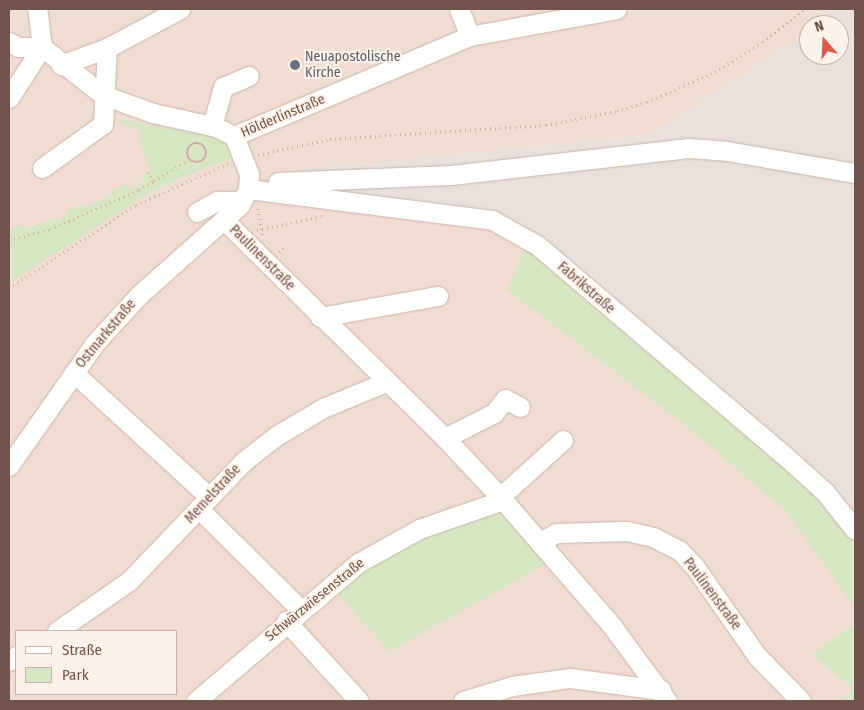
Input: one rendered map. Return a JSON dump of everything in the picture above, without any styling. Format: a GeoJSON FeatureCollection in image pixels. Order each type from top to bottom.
{"type":"FeatureCollection","features":[{"type":"Feature","properties":{"kind":"street"},"geometry":{"type":"LineString","coordinates":[[36,9],[42,47],[61,65],[103,95],[152,113],[212,126],[234,136],[244,158],[246,192]]}},
{"type":"Feature","properties":{"kind":"street"},"geometry":{"type":"LineString","coordinates":[[61,65],[107,48],[180,9]]}},
{"type":"Feature","properties":{"kind":"street"},"geometry":{"type":"LineString","coordinates":[[459,9],[470,36]]}},
{"type":"Feature","properties":{"kind":"street","name":"Hölderlinstraße"},"geometry":{"type":"LineString","coordinates":[[234,136],[470,36],[617,9]]}},
{"type":"Feature","properties":{"kind":"street"},"geometry":{"type":"LineString","coordinates":[[9,42],[18,47],[42,47]]}},
{"type":"Feature","properties":{"kind":"street"},"geometry":{"type":"LineString","coordinates":[[9,98],[42,47]]}},
{"type":"Feature","properties":{"kind":"street"},"geometry":{"type":"LineString","coordinates":[[77,76],[107,48]]}},
{"type":"Feature","properties":{"kind":"street"},"geometry":{"type":"LineString","coordinates":[[42,168],[103,124],[103,95],[107,48]]}},
{"type":"Feature","properties":{"kind":"street"},"geometry":{"type":"LineString","coordinates":[[212,126],[223,87],[249,76]]}},
{"type":"Feature","properties":{"kind":"street"},"geometry":{"type":"LineString","coordinates":[[197,212],[217,202],[234,201],[246,192],[296,184],[451,175],[688,148],[727,150],[855,173]]}},
{"type":"Feature","properties":{"kind":"street","name":"Fabrikstraße"},"geometry":{"type":"LineString","coordinates":[[246,192],[492,220],[537,245],[785,456],[825,492],[855,530]]}},
{"type":"Feature","properties":{"kind":"street","name":"Paulinenstraße"},"geometry":{"type":"LineString","coordinates":[[246,192],[225,221],[320,317],[445,438],[502,498],[612,626],[664,696]]}},
{"type":"Feature","properties":{"kind":"street","name":"Ostmarkstraße"},"geometry":{"type":"LineString","coordinates":[[9,466],[95,343],[140,294],[225,221]]}},
{"type":"Feature","properties":{"kind":"street"},"geometry":{"type":"LineString","coordinates":[[320,317],[438,296]]}},
{"type":"Feature","properties":{"kind":"street"},"geometry":{"type":"LineString","coordinates":[[74,373],[204,503],[359,701]]}},
{"type":"Feature","properties":{"kind":"street","name":"Memelstraße"},"geometry":{"type":"LineString","coordinates":[[58,630],[129,581],[244,460],[276,436],[323,408],[386,382]]}},
{"type":"Feature","properties":{"kind":"street"},"geometry":{"type":"LineString","coordinates":[[445,438],[494,413],[505,399],[520,407]]}},
{"type":"Feature","properties":{"kind":"street"},"geometry":{"type":"LineString","coordinates":[[502,498],[563,440]]}},
{"type":"Feature","properties":{"kind":"street","name":"Schwärzwiesenstraße"},"geometry":{"type":"LineString","coordinates":[[196,701],[293,615],[358,563],[419,529],[502,498]]}},
{"type":"Feature","properties":{"kind":"street","name":"Paulinenstraße"},"geometry":{"type":"LineString","coordinates":[[540,542],[556,533],[627,530],[653,537],[678,550],[695,567],[757,656],[801,701]]}},
{"type":"Feature","properties":{"kind":"street"},"geometry":{"type":"LineString","coordinates":[[463,701],[512,686],[570,678],[664,696]]}},
{"type":"Feature","properties":{"kind":"path"},"geometry":{"type":"LineString","coordinates":[[9,288],[99,227],[155,194],[244,158],[330,138],[546,125],[617,111],[647,102],[715,72],[763,42],[804,9]]}},
{"type":"Feature","properties":{"kind":"path"},"geometry":{"type":"LineString","coordinates":[[193,144],[199,144],[206,150],[205,158],[200,162],[189,158],[188,149],[193,144]]}},
{"type":"Feature","properties":{"kind":"path"},"geometry":{"type":"LineString","coordinates":[[9,240],[62,224],[139,190],[189,158]]}},
{"type":"Feature","properties":{"kind":"path"},"geometry":{"type":"LineString","coordinates":[[148,172],[154,181]]}},
{"type":"Feature","properties":{"kind":"path"},"geometry":{"type":"LineString","coordinates":[[137,186],[139,190]]}},
{"type":"Feature","properties":{"kind":"path"},"geometry":{"type":"LineString","coordinates":[[243,239],[262,228],[337,213],[340,202]]}},
{"type":"Feature","properties":{"kind":"path"},"geometry":{"type":"LineString","coordinates":[[60,219],[62,224]]}},
{"type":"Feature","properties":{"kind":"shaded area"},"geometry":{"type":"Polygon","coordinates":[[[9,9],[855,9],[855,701],[9,701],[9,9]]]}},
{"type":"Feature","properties":{"kind":"shaded area"},"geometry":{"type":"Polygon","coordinates":[[[826,9],[855,9],[855,508],[524,228],[494,210],[283,189],[287,171],[650,135],[799,38],[799,65],[849,65],[849,15],[822,15],[826,9]]]}},
{"type":"Feature","properties":{"kind":"green space"},"geometry":{"type":"Polygon","coordinates":[[[120,119],[218,137],[228,144],[234,157],[182,177],[143,197],[9,283],[9,230],[22,224],[25,230],[49,219],[51,222],[68,215],[66,211],[82,204],[84,208],[112,195],[111,191],[127,184],[130,189],[143,183],[143,174],[151,170],[137,139],[141,137],[138,129],[122,124],[120,119]]]}},
{"type":"Feature","properties":{"kind":"green space"},"geometry":{"type":"Polygon","coordinates":[[[525,249],[818,494],[855,545],[855,608],[784,509],[684,424],[507,290],[525,249]]]}},
{"type":"Feature","properties":{"kind":"green space"},"geometry":{"type":"Polygon","coordinates":[[[495,512],[505,514],[547,563],[389,652],[337,593],[366,569],[416,538],[495,512]]]}},
{"type":"Feature","properties":{"kind":"green space"},"geometry":{"type":"Polygon","coordinates":[[[855,624],[855,701],[843,701],[852,688],[812,654],[855,624]]]}},
{"type":"Feature","properties":{"kind":"place","name":"Neuapostolische Kirche"},"geometry":{"type":"Point","coordinates":[295,65]}}]}
